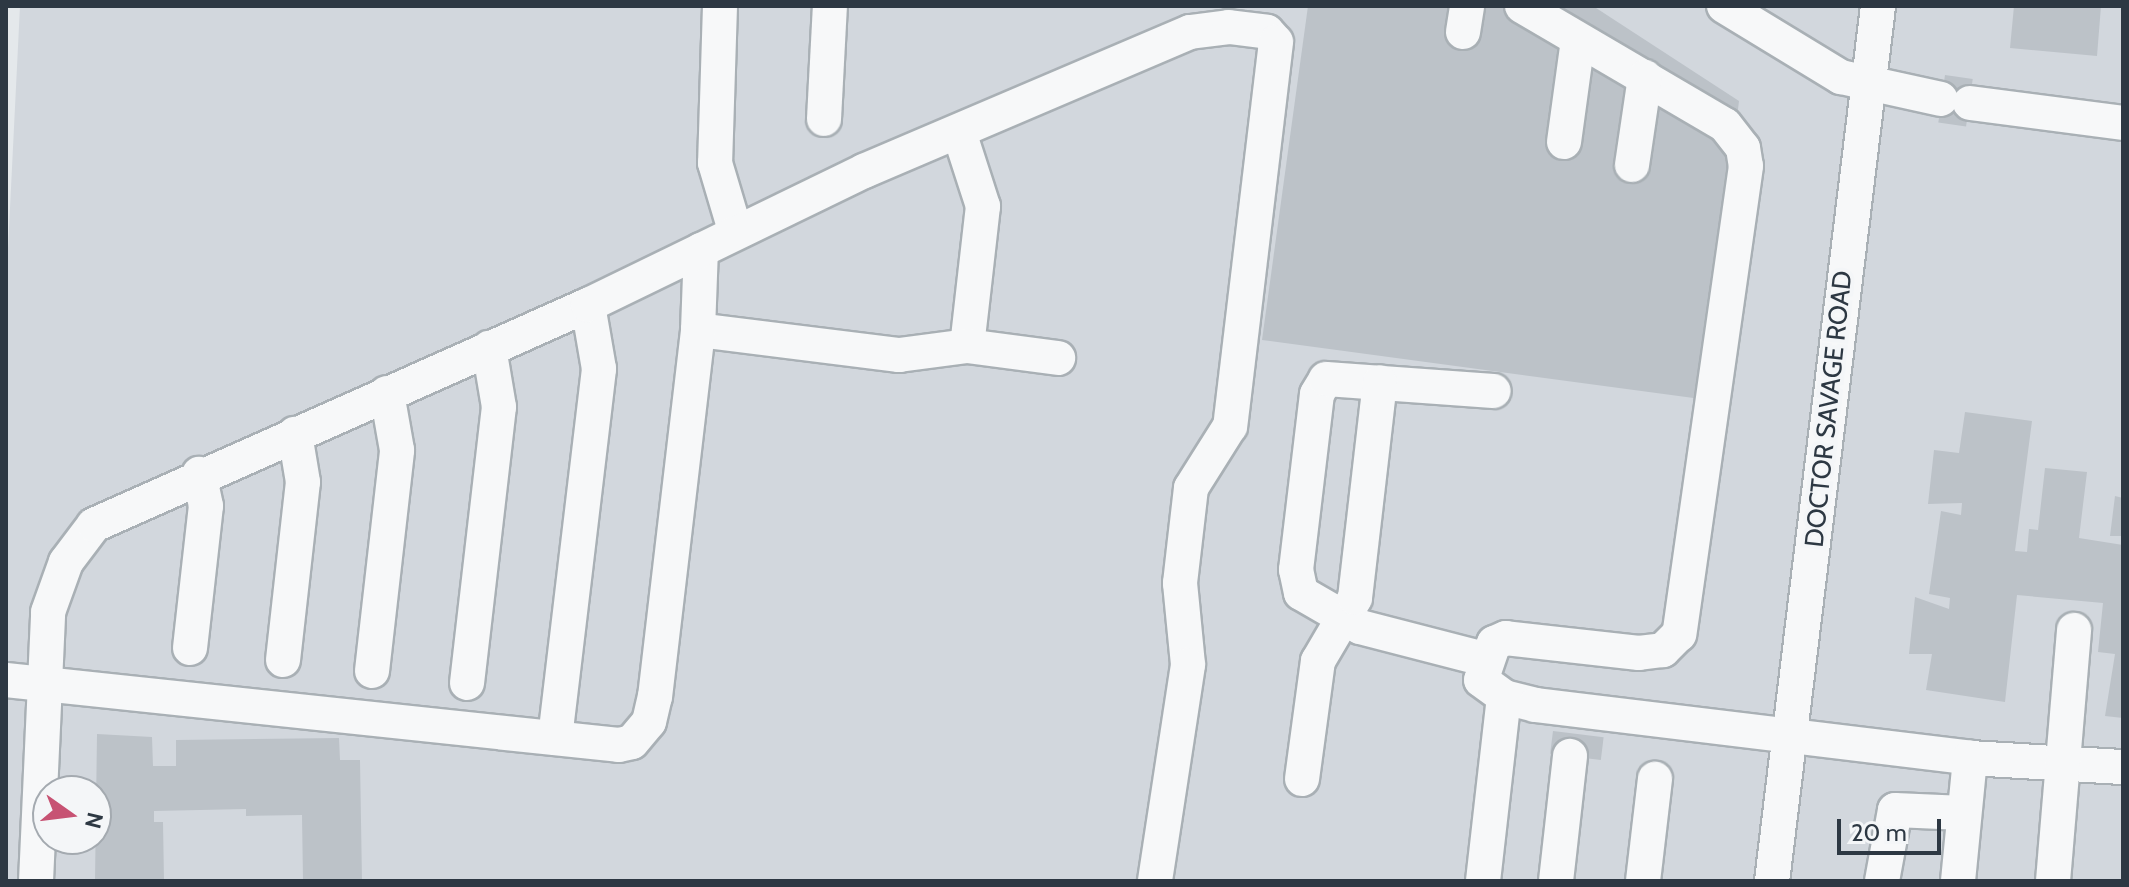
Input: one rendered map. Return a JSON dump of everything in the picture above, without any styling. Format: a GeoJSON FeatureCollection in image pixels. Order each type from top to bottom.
{"type":"FeatureCollection","features":[{"type":"Feature","properties":{"kind":"street"},"geometry":{"type":"LineString","coordinates":[[720,6],[715,163],[735,230]]}},
{"type":"Feature","properties":{"kind":"street"},"geometry":{"type":"LineString","coordinates":[[824,119],[830,6]]}},
{"type":"Feature","properties":{"kind":"street"},"geometry":{"type":"LineString","coordinates":[[1522,6],[1725,125],[1743,148],[1746,166],[1686,609],[1679,634],[1663,650],[1639,653],[1506,638],[1494,643],[1484,659],[1481,680],[1504,697],[1572,733],[1792,734],[1970,758],[2063,761],[2123,767]]}},
{"type":"Feature","properties":{"kind":"street"},"geometry":{"type":"LineString","coordinates":[[1724,6],[1841,77],[1955,101],[2123,123]]}},
{"type":"Feature","properties":{"kind":"street","name":"DOCTOR SAVAGE ROAD"},"geometry":{"type":"LineString","coordinates":[[1772,881],[1878,6]]}},
{"type":"Feature","properties":{"kind":"street"},"geometry":{"type":"LineString","coordinates":[[36,881],[48,612],[80,540],[115,512],[588,305],[735,230],[960,135],[1190,32],[1242,28],[1267,32],[1276,42],[1230,426],[1191,488],[1180,583],[1188,665],[1155,881]]}},
{"type":"Feature","properties":{"kind":"street"},"geometry":{"type":"LineString","coordinates":[[1564,142],[1578,40]]}},
{"type":"Feature","properties":{"kind":"street"},"geometry":{"type":"LineString","coordinates":[[1632,165],[1645,77]]}},
{"type":"Feature","properties":{"kind":"street"},"geometry":{"type":"LineString","coordinates":[[960,135],[983,206],[967,346]]}},
{"type":"Feature","properties":{"kind":"street"},"geometry":{"type":"LineString","coordinates":[[6,680],[619,745],[643,735],[649,722],[698,330],[701,250]]}},
{"type":"Feature","properties":{"kind":"street"},"geometry":{"type":"LineString","coordinates":[[555,738],[599,369],[588,305]]}},
{"type":"Feature","properties":{"kind":"street"},"geometry":{"type":"LineString","coordinates":[[698,330],[899,355],[967,346],[1058,358]]}},
{"type":"Feature","properties":{"kind":"street"},"geometry":{"type":"LineString","coordinates":[[467,683],[499,407],[489,348]]}},
{"type":"Feature","properties":{"kind":"street"},"geometry":{"type":"LineString","coordinates":[[1484,659],[1345,619],[1301,593],[1296,570],[1317,394],[1326,379],[1494,391]]}},
{"type":"Feature","properties":{"kind":"street"},"geometry":{"type":"LineString","coordinates":[[1302,779],[1318,661],[1355,598],[1380,382]]}},
{"type":"Feature","properties":{"kind":"street"},"geometry":{"type":"LineString","coordinates":[[372,671],[397,450],[387,393]]}},
{"type":"Feature","properties":{"kind":"street"},"geometry":{"type":"LineString","coordinates":[[283,660],[303,482],[295,434]]}},
{"type":"Feature","properties":{"kind":"street"},"geometry":{"type":"LineString","coordinates":[[190,648],[206,506],[199,474]]}},
{"type":"Feature","properties":{"kind":"street"},"geometry":{"type":"LineString","coordinates":[[2053,881],[2074,630]]}},
{"type":"Feature","properties":{"kind":"street"},"geometry":{"type":"LineString","coordinates":[[1483,881],[1504,697]]}},
{"type":"Feature","properties":{"kind":"street"},"geometry":{"type":"LineString","coordinates":[[1556,881],[1572,733]]}},
{"type":"Feature","properties":{"kind":"street"},"geometry":{"type":"LineString","coordinates":[[1958,881],[1970,758]]}},
{"type":"Feature","properties":{"kind":"street"},"geometry":{"type":"LineString","coordinates":[[1643,881],[1655,779]]}},
{"type":"Feature","properties":{"kind":"street"},"geometry":{"type":"LineString","coordinates":[[1882,881],[1895,810],[1964,813]]}},
{"type":"Feature","properties":{"kind":"shaded area"},"geometry":{"type":"Polygon","coordinates":[[[20,6],[2123,6],[2123,881],[6,881],[6,289],[20,6]]]}},
{"type":"Feature","properties":{"kind":"building"},"geometry":{"type":"Polygon","coordinates":[[[1308,6],[1593,6],[1739,101],[1701,399],[1262,340],[1308,6]]]}},
{"type":"Feature","properties":{"kind":"building"},"geometry":{"type":"Polygon","coordinates":[[[2014,6],[2101,6],[2097,56],[2010,48],[2014,6]]]}},
{"type":"Feature","properties":{"kind":"building"},"geometry":{"type":"Polygon","coordinates":[[[1945,75],[1973,79],[1966,126],[1938,123],[1945,75]]]}},
{"type":"Feature","properties":{"kind":"building"},"geometry":{"type":"Polygon","coordinates":[[[1965,412],[2032,421],[2015,551],[2027,552],[2029,529],[2038,530],[2045,468],[2087,472],[2079,538],[2123,545],[2123,718],[2105,716],[2115,654],[2098,652],[2103,603],[2017,595],[2005,702],[1926,690],[1932,654],[1909,654],[1915,597],[1949,609],[1950,598],[1929,594],[1941,511],[1961,515],[1962,503],[1928,504],[1934,450],[1959,453],[1965,412]]]}},
{"type":"Feature","properties":{"kind":"building"},"geometry":{"type":"Polygon","coordinates":[[[2115,496],[2123,498],[2123,536],[2110,536],[2115,496]]]}},
{"type":"Feature","properties":{"kind":"building"},"geometry":{"type":"Polygon","coordinates":[[[1553,731],[1604,737],[1601,760],[1550,754],[1553,731]]]}},
{"type":"Feature","properties":{"kind":"building"},"geometry":{"type":"Polygon","coordinates":[[[97,734],[152,737],[153,766],[176,766],[176,740],[339,738],[340,760],[360,760],[362,881],[303,881],[302,815],[246,816],[246,809],[154,811],[154,822],[163,822],[164,881],[95,881],[95,855],[112,855],[112,775],[96,775],[97,734]]]}}]}
